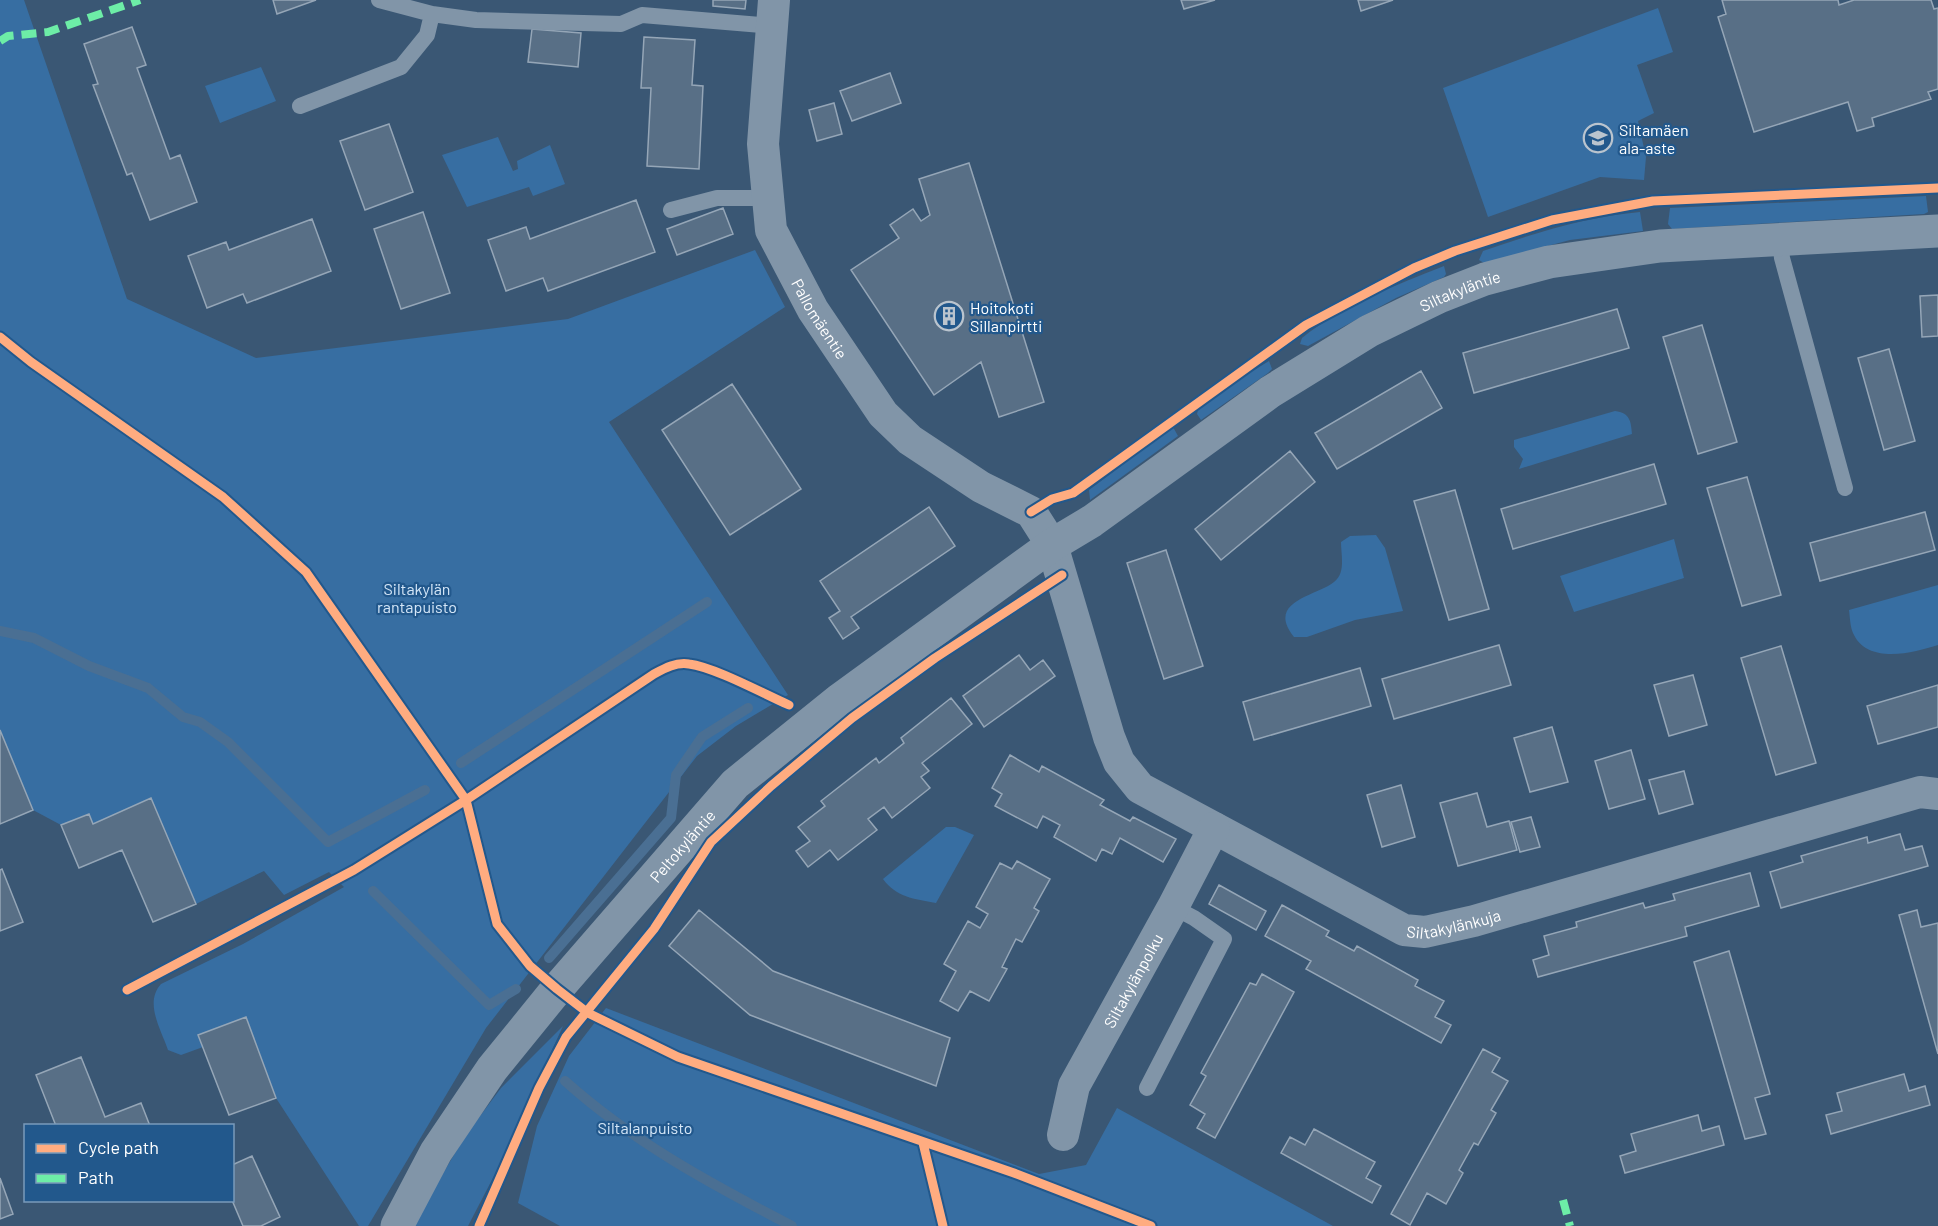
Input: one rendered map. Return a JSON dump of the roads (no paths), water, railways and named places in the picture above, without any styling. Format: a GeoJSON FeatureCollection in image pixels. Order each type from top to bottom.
{"type":"FeatureCollection","features":[{"type":"Feature","properties":{"kind":"street","name":"Pallomäentie"},"geometry":{"type":"LineString","coordinates":[[773,13],[763,144],[767,198],[771,230],[797,282],[883,414],[910,440],[981,487],[1031,512],[1052,545]]}},
{"type":"Feature","properties":{"kind":"street","name":"Siltakyläntie"},"geometry":{"type":"LineString","coordinates":[[1052,545],[1092,520],[1270,392],[1369,331],[1438,297],[1485,279],[1549,262],[1660,246],[1938,231]]}},
{"type":"Feature","properties":{"kind":"street","name":"Siltakylänkuja"},"geometry":{"type":"LineString","coordinates":[[1052,545],[1109,737],[1119,762],[1140,788],[1404,930],[1425,932],[1477,929],[1886,801],[1920,792],[1938,794]]}},
{"type":"Feature","properties":{"kind":"street","name":"Peltokyläntie"},"geometry":{"type":"LineString","coordinates":[[397,1226],[436,1152],[492,1069],[557,989],[735,784],[839,700],[1052,545]]}},
{"type":"Feature","properties":{"kind":"street","name":"Siltakylänpolku"},"geometry":{"type":"LineString","coordinates":[[1063,1135],[1074,1086],[1214,828]]}},
{"type":"Feature","properties":{"kind":"lane"},"geometry":{"type":"LineString","coordinates":[[379,0],[432,14],[476,20],[621,24],[642,15],[773,13]]}},
{"type":"Feature","properties":{"kind":"lane"},"geometry":{"type":"LineString","coordinates":[[300,106],[401,67],[427,35],[432,14]]}},
{"type":"Feature","properties":{"kind":"lane"},"geometry":{"type":"LineString","coordinates":[[671,210],[717,198],[767,198]]}},
{"type":"Feature","properties":{"kind":"lane"},"geometry":{"type":"LineString","coordinates":[[1780,239],[1782,258],[1845,488]]}},
{"type":"Feature","properties":{"kind":"lane"},"geometry":{"type":"LineString","coordinates":[[1147,1088],[1224,939],[1194,918],[1173,907]]}},
{"type":"Feature","properties":{"kind":"waterway"},"geometry":{"type":"LineString","coordinates":[[461,763],[707,602]]}},
{"type":"Feature","properties":{"kind":"waterway"},"geometry":{"type":"LineString","coordinates":[[0,631],[34,638],[89,666],[148,688],[183,717],[200,722],[228,742],[328,842],[425,790]]}},
{"type":"Feature","properties":{"kind":"waterway"},"geometry":{"type":"LineString","coordinates":[[549,958],[671,818],[676,775],[702,737],[748,708]]}},
{"type":"Feature","properties":{"kind":"waterway"},"geometry":{"type":"LineString","coordinates":[[373,891],[489,1005],[516,989]]}},
{"type":"Feature","properties":{"kind":"waterway"},"geometry":{"type":"LineString","coordinates":[[565,1081],[645,1143],[703,1178],[792,1226]]}},
{"type":"Feature","properties":{"kind":"place","name":"Siltamäen ala-aste"},"geometry":{"type":"Point","coordinates":[1598,138]}},
{"type":"Feature","properties":{"kind":"place","name":"Hoitokoti Sillanpirtti"},"geometry":{"type":"Point","coordinates":[949,316]}},
{"type":"Feature","properties":{"kind":"park label","name":"Siltakylän rantapuisto"},"geometry":{"type":"Point","coordinates":[417,597]}},
{"type":"Feature","properties":{"kind":"park label","name":"Siltalanpuisto"},"geometry":{"type":"Point","coordinates":[645,1127]}}]}
